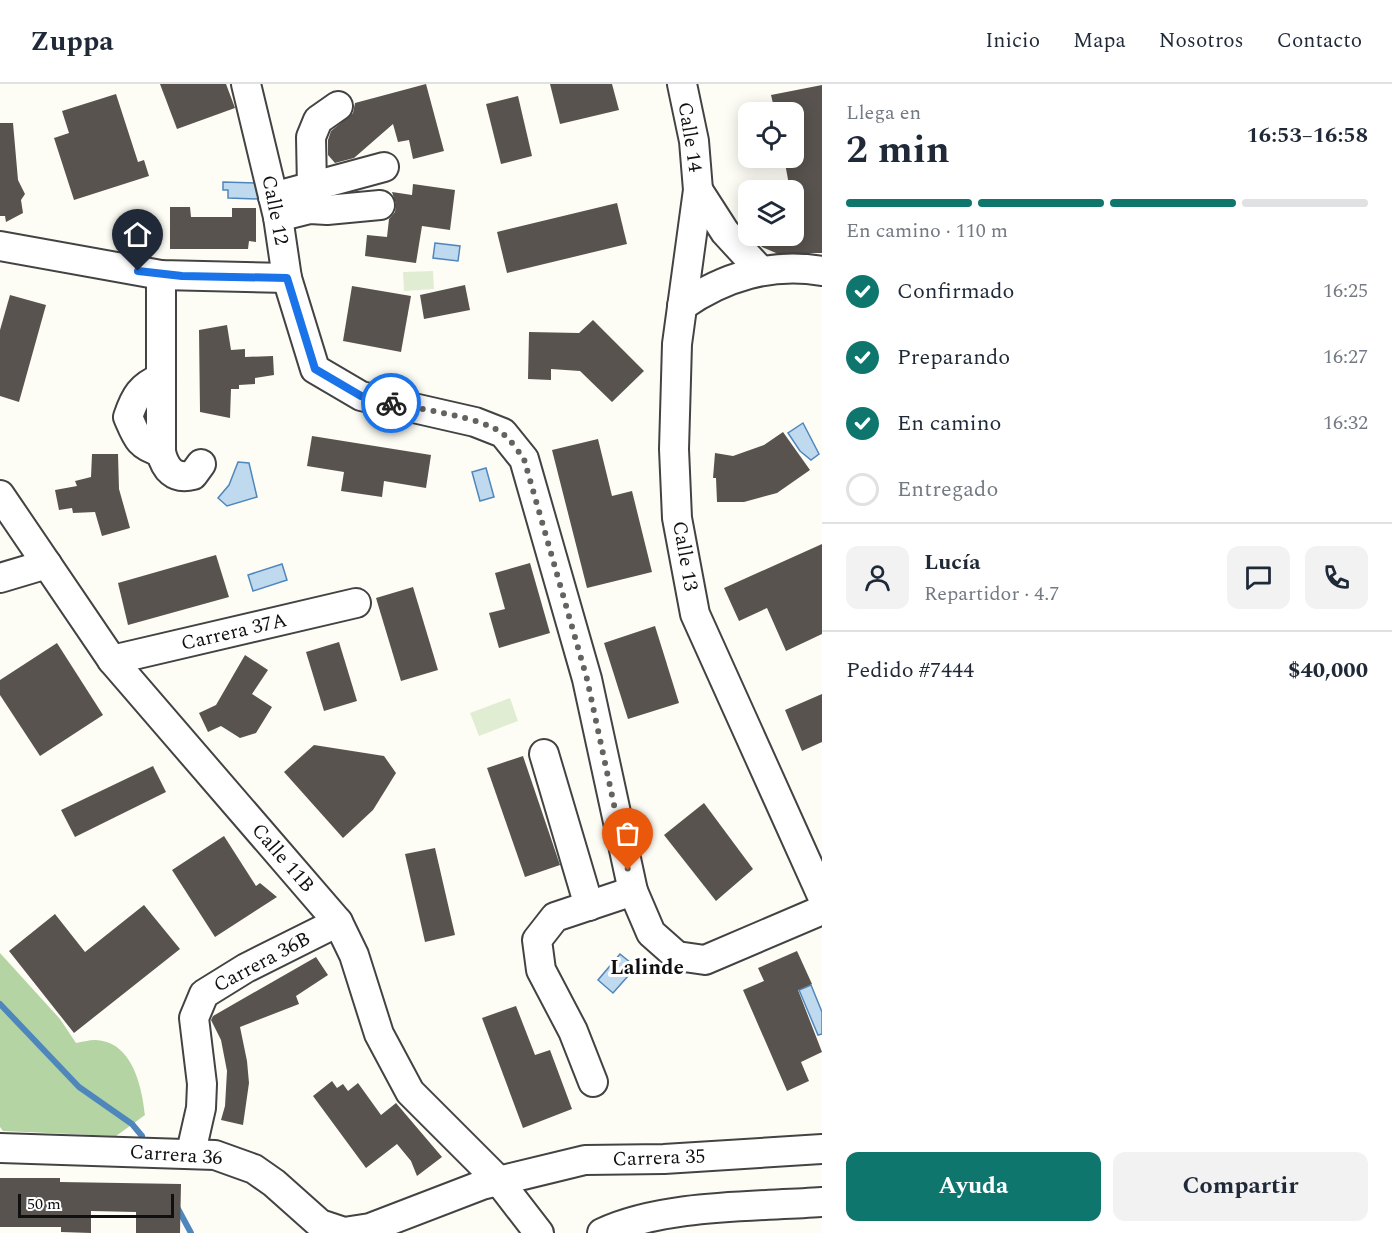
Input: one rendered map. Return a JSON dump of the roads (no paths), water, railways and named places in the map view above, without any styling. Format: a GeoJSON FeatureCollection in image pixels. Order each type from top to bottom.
{"type":"FeatureCollection","features":[{"type":"Feature","properties":{"kind":"street","name":"Calle 12"},"geometry":{"type":"LineString","coordinates":[[246,84],[276,207],[287,278],[315,369],[361,396],[475,422],[503,433],[524,459],[587,679],[633,891]]}},
{"type":"Feature","properties":{"kind":"street","name":"Calle 14"},"geometry":{"type":"LineString","coordinates":[[682,84],[694,141],[698,190]]}},
{"type":"Feature","properties":{"kind":"street"},"geometry":{"type":"LineString","coordinates":[[312,188],[310,136],[318,120],[338,106]]}},
{"type":"Feature","properties":{"kind":"street"},"geometry":{"type":"LineString","coordinates":[[276,207],[312,188],[384,167]]}},
{"type":"Feature","properties":{"kind":"street"},"geometry":{"type":"LineString","coordinates":[[698,190],[725,232],[760,270]]}},
{"type":"Feature","properties":{"kind":"street","name":"Calle 13"},"geometry":{"type":"LineString","coordinates":[[698,190],[677,344],[674,460],[677,518],[695,614],[822,896]]}},
{"type":"Feature","properties":{"kind":"street"},"geometry":{"type":"LineString","coordinates":[[276,207],[327,210],[380,205]]}},
{"type":"Feature","properties":{"kind":"street"},"geometry":{"type":"LineString","coordinates":[[0,246],[161,275],[287,278]]}},
{"type":"Feature","properties":{"kind":"street"},"geometry":{"type":"LineString","coordinates":[[682,306],[719,283],[760,270],[822,271]]}},
{"type":"Feature","properties":{"kind":"street"},"geometry":{"type":"LineString","coordinates":[[161,275],[161,452],[164,463],[171,473],[177,475],[184,477],[193,475],[201,464]]}},
{"type":"Feature","properties":{"kind":"street","name":"Calle 11B"},"geometry":{"type":"LineString","coordinates":[[0,495],[112,660],[338,922],[354,956],[380,1034],[410,1092],[498,1180],[539,1233]]}},
{"type":"Feature","properties":{"kind":"street"},"geometry":{"type":"LineString","coordinates":[[0,578],[47,564]]}},
{"type":"Feature","properties":{"kind":"street","name":"Carrera 37A"},"geometry":{"type":"LineString","coordinates":[[112,660],[356,603]]}},
{"type":"Feature","properties":{"kind":"street"},"geometry":{"type":"LineString","coordinates":[[544,754],[590,906]]}},
{"type":"Feature","properties":{"kind":"street"},"geometry":{"type":"LineString","coordinates":[[593,1082],[573,1030],[541,970],[537,940],[555,917],[633,891],[651,933],[677,956],[705,960],[822,910]]}},
{"type":"Feature","properties":{"kind":"street","name":"Carrera 36B"},"geometry":{"type":"LineString","coordinates":[[191,1152],[201,1108],[202,1084],[194,1018],[204,994],[338,922]]}},
{"type":"Feature","properties":{"kind":"street","name":"Carrera 36"},"geometry":{"type":"LineString","coordinates":[[0,1148],[191,1152],[222,1156],[254,1169],[287,1194],[315,1221],[344,1232],[370,1228],[498,1180]]}},
{"type":"Feature","properties":{"kind":"street","name":"Carrera 35"},"geometry":{"type":"LineString","coordinates":[[498,1180],[585,1160],[664,1160],[822,1149]]}},
{"type":"Feature","properties":{"kind":"street"},"geometry":{"type":"LineString","coordinates":[[611,1230],[668,1213],[822,1202]]}},
{"type":"Feature","properties":{"kind":"water"},"geometry":{"type":"Polygon","coordinates":[[[223,182],[260,183],[259,199],[228,198],[228,190],[223,190],[223,182]]]}},
{"type":"Feature","properties":{"kind":"water"},"geometry":{"type":"Polygon","coordinates":[[[435,243],[460,246],[458,261],[433,258],[435,243]]]}},
{"type":"Feature","properties":{"kind":"water"},"geometry":{"type":"Polygon","coordinates":[[[803,423],[819,454],[811,460],[800,451],[788,433],[803,423]]]}},
{"type":"Feature","properties":{"kind":"water"},"geometry":{"type":"Polygon","coordinates":[[[238,462],[249,463],[257,497],[227,506],[218,498],[229,485],[238,462]]]}},
{"type":"Feature","properties":{"kind":"water"},"geometry":{"type":"Polygon","coordinates":[[[486,468],[494,497],[480,501],[472,472],[486,468]]]}},
{"type":"Feature","properties":{"kind":"water"},"geometry":{"type":"Polygon","coordinates":[[[282,564],[287,580],[253,591],[248,575],[282,564]]]}},
{"type":"Feature","properties":{"kind":"water"},"geometry":{"type":"Polygon","coordinates":[[[620,954],[636,967],[613,993],[598,980],[620,954]]]}},
{"type":"Feature","properties":{"kind":"water"},"geometry":{"type":"Polygon","coordinates":[[[811,985],[822,1012],[822,1034],[818,1035],[799,990],[811,985]]]}},
{"type":"Feature","properties":{"kind":"waterway"},"geometry":{"type":"LineString","coordinates":[[0,1004],[79,1087],[132,1124],[142,1136]]}},
{"type":"Feature","properties":{"kind":"waterway"},"geometry":{"type":"LineString","coordinates":[[177,1207],[191,1233]]}},
{"type":"Feature","properties":{"kind":"district","name":"Lalinde"},"geometry":{"type":"Point","coordinates":[647,968]}}]}
